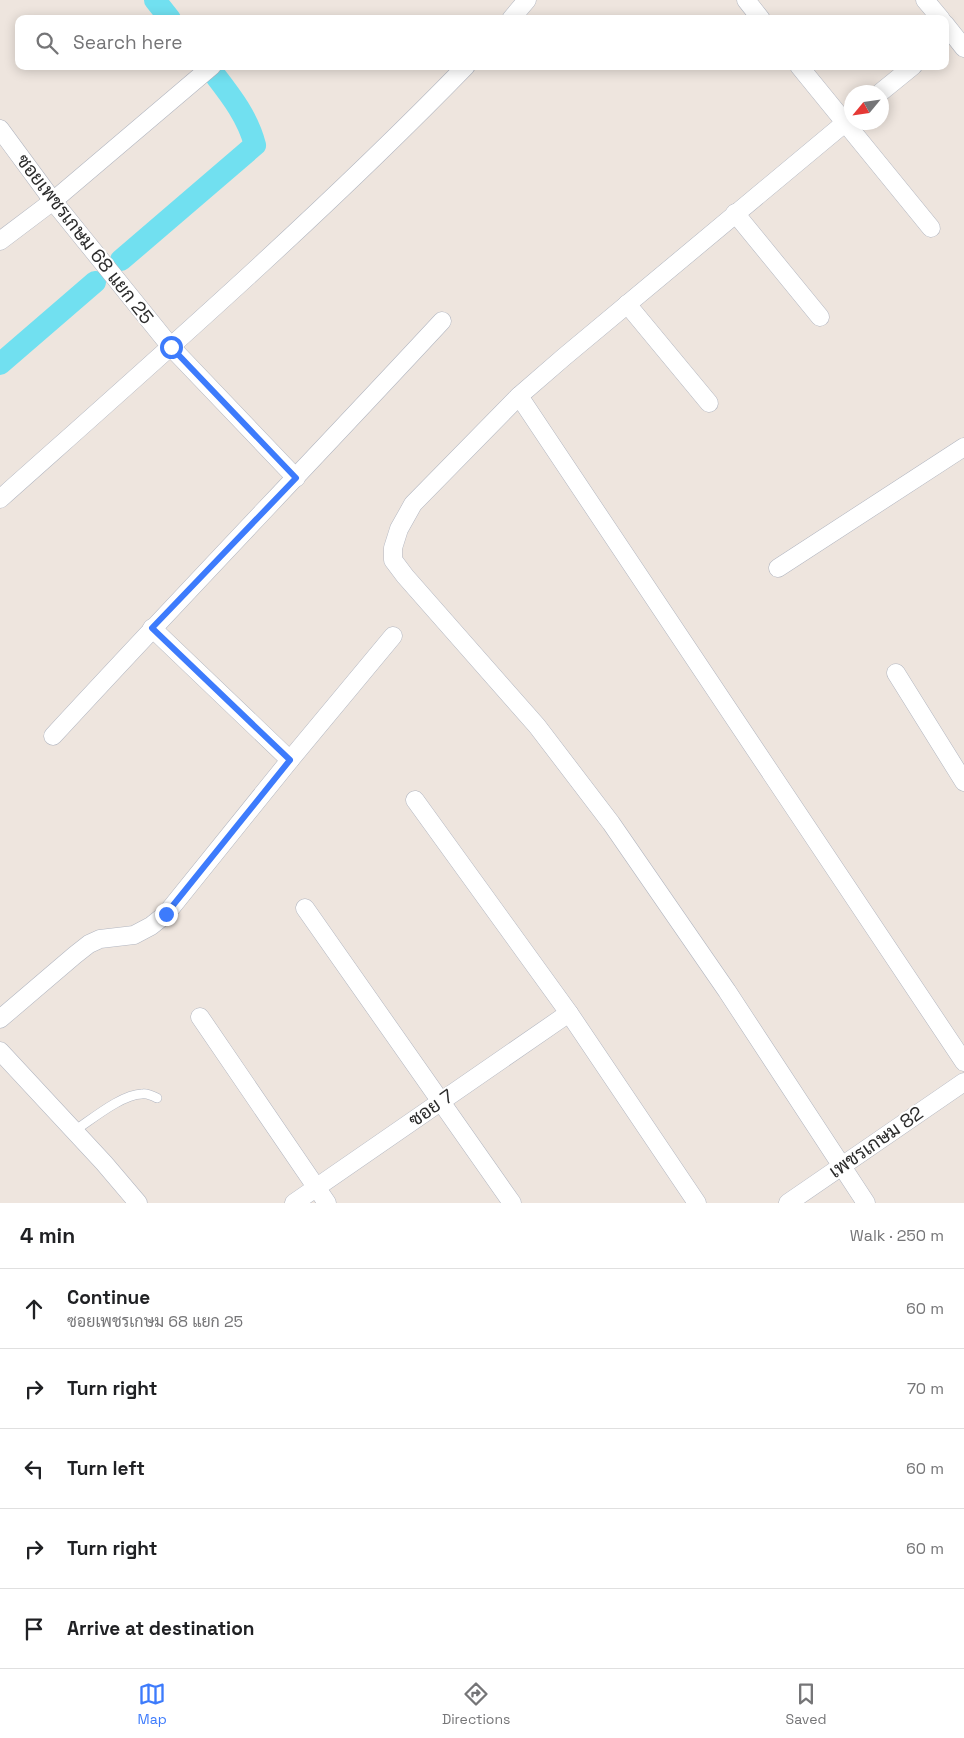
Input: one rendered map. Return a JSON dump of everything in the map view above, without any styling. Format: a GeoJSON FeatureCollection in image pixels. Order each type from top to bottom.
{"type":"FeatureCollection","features":[{"type":"Feature","properties":{"kind":"street"},"geometry":{"type":"LineString","coordinates":[[514,15],[527,0]]}},
{"type":"Feature","properties":{"kind":"street"},"geometry":{"type":"LineString","coordinates":[[746,0],[758,15]]}},
{"type":"Feature","properties":{"kind":"street"},"geometry":{"type":"LineString","coordinates":[[925,0],[938,15]]}},
{"type":"Feature","properties":{"kind":"street"},"geometry":{"type":"LineString","coordinates":[[952,31],[964,48]]}},
{"type":"Feature","properties":{"kind":"street"},"geometry":{"type":"LineString","coordinates":[[0,241],[53,201],[208,70]]}},
{"type":"Feature","properties":{"kind":"street"},"geometry":{"type":"LineString","coordinates":[[0,499],[171,347],[406,128],[462,70]]}},
{"type":"Feature","properties":{"kind":"street"},"geometry":{"type":"LineString","coordinates":[[803,70],[844,116]]}},
{"type":"Feature","properties":{"kind":"street"},"geometry":{"type":"LineString","coordinates":[[889,86],[908,70]]}},
{"type":"Feature","properties":{"kind":"street"},"geometry":{"type":"LineString","coordinates":[[844,123],[518,396],[413,504],[399,529],[393,548],[393,560],[537,726],[612,823],[722,983],[866,1203]]}},
{"type":"Feature","properties":{"kind":"street","name":"ซอยเพชรเกษม 68 แยก 25"},"geometry":{"type":"LineString","coordinates":[[0,129],[53,201],[171,347],[296,478]]}},
{"type":"Feature","properties":{"kind":"street"},"geometry":{"type":"LineString","coordinates":[[856,130],[931,228]]}},
{"type":"Feature","properties":{"kind":"street"},"geometry":{"type":"LineString","coordinates":[[735,213],[820,317]]}},
{"type":"Feature","properties":{"kind":"street"},"geometry":{"type":"LineString","coordinates":[[627,304],[709,403]]}},
{"type":"Feature","properties":{"kind":"street"},"geometry":{"type":"LineString","coordinates":[[53,736],[152,628],[296,478],[442,321]]}},
{"type":"Feature","properties":{"kind":"street"},"geometry":{"type":"LineString","coordinates":[[518,396],[964,1062]]}},
{"type":"Feature","properties":{"kind":"street"},"geometry":{"type":"LineString","coordinates":[[778,568],[964,447]]}},
{"type":"Feature","properties":{"kind":"street"},"geometry":{"type":"LineString","coordinates":[[152,628],[290,760]]}},
{"type":"Feature","properties":{"kind":"street"},"geometry":{"type":"LineString","coordinates":[[0,1019],[89,944],[100,939],[134,935],[151,926],[166,914],[393,636]]}},
{"type":"Feature","properties":{"kind":"street"},"geometry":{"type":"LineString","coordinates":[[896,673],[964,782]]}},
{"type":"Feature","properties":{"kind":"street"},"geometry":{"type":"LineString","coordinates":[[415,800],[569,1013],[697,1203]]}},
{"type":"Feature","properties":{"kind":"street"},"geometry":{"type":"LineString","coordinates":[[305,908],[512,1203]]}},
{"type":"Feature","properties":{"kind":"street","name":"ซอย 7"},"geometry":{"type":"LineString","coordinates":[[294,1203],[569,1013]]}},
{"type":"Feature","properties":{"kind":"street"},"geometry":{"type":"LineString","coordinates":[[200,1017],[327,1203]]}},
{"type":"Feature","properties":{"kind":"street"},"geometry":{"type":"LineString","coordinates":[[0,1052],[138,1203]]}},
{"type":"Feature","properties":{"kind":"street","name":"เพชรเกษม 82"},"geometry":{"type":"LineString","coordinates":[[788,1203],[964,1082]]}},
{"type":"Feature","properties":{"kind":"lane"},"geometry":{"type":"LineString","coordinates":[[74,1131],[114,1104],[130,1097],[142,1094],[157,1098]]}},
{"type":"Feature","properties":{"kind":"waterway"},"geometry":{"type":"LineString","coordinates":[[155,0],[167,15]]}},
{"type":"Feature","properties":{"kind":"waterway"},"geometry":{"type":"LineString","coordinates":[[121,260],[255,145],[242,113],[211,70]]}},
{"type":"Feature","properties":{"kind":"waterway"},"geometry":{"type":"LineString","coordinates":[[0,364],[95,282]]}},
{"type":"Feature","properties":{"kind":"route"},"geometry":{"type":"LineString","coordinates":[[166,914],[290,760],[152,628],[296,478],[171,347]]}}]}
